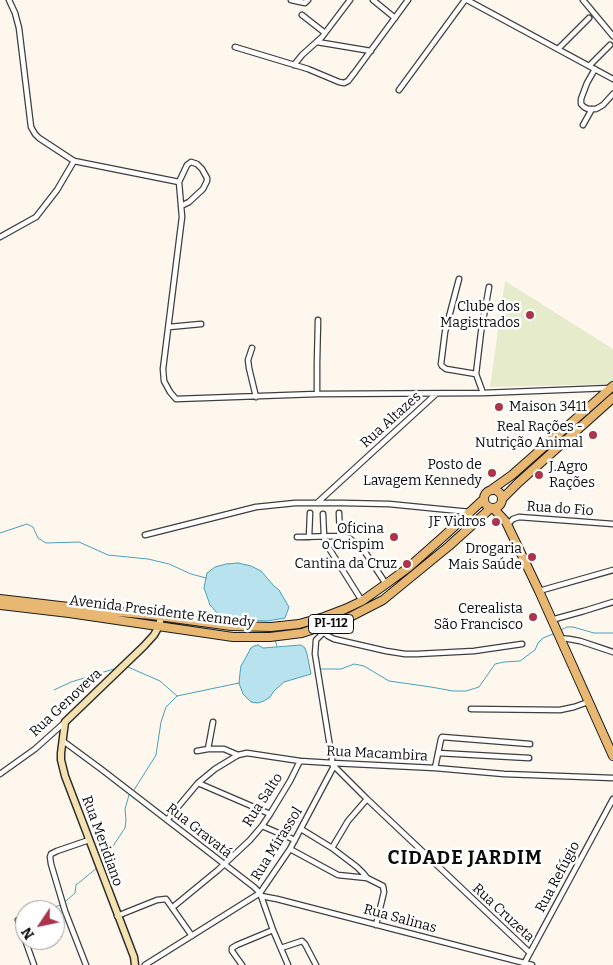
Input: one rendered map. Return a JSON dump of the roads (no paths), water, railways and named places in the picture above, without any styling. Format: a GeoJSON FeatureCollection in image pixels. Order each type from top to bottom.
{"type":"FeatureCollection","features":[{"type":"Feature","properties":{"kind":"main road","name":"Avenida Presidente Kennedy"},"geometry":{"type":"LineString","coordinates":[[0,599],[162,616],[231,626],[271,627],[292,625],[345,609],[386,584],[418,559],[471,512],[484,499],[486,493],[512,475],[612,387]]}},
{"type":"Feature","properties":{"kind":"main road","name":"Avenida Presidente Kennedy"},"geometry":{"type":"LineString","coordinates":[[0,605],[233,637],[252,638],[322,630],[350,618],[387,597],[493,508],[500,506],[502,500],[514,486],[613,398]]}},
{"type":"Feature","properties":{"kind":"main road"},"geometry":{"type":"LineString","coordinates":[[589,407],[596,413]]}},
{"type":"Feature","properties":{"kind":"main road"},"geometry":{"type":"LineString","coordinates":[[491,490],[499,492],[507,523],[588,702],[611,744],[613,756]]}},
{"type":"Feature","properties":{"kind":"main road"},"geometry":{"type":"LineString","coordinates":[[484,499],[486,505],[493,508],[507,523]]}},
{"type":"Feature","properties":{"kind":"street"},"geometry":{"type":"LineString","coordinates":[[8,0],[19,28],[31,127],[39,138],[74,161],[179,182]]}},
{"type":"Feature","properties":{"kind":"street"},"geometry":{"type":"LineString","coordinates":[[291,0],[304,3],[308,0]]}},
{"type":"Feature","properties":{"kind":"street"},"geometry":{"type":"LineString","coordinates":[[294,65],[326,32],[350,0]]}},
{"type":"Feature","properties":{"kind":"street"},"geometry":{"type":"LineString","coordinates":[[373,0],[395,18]]}},
{"type":"Feature","properties":{"kind":"street"},"geometry":{"type":"LineString","coordinates":[[235,47],[308,69],[344,83],[348,81],[408,0]]}},
{"type":"Feature","properties":{"kind":"street"},"geometry":{"type":"LineString","coordinates":[[399,90],[466,0],[613,79]]}},
{"type":"Feature","properties":{"kind":"street"},"geometry":{"type":"LineString","coordinates":[[583,0],[613,36]]}},
{"type":"Feature","properties":{"kind":"street"},"geometry":{"type":"LineString","coordinates":[[302,15],[326,32]]}},
{"type":"Feature","properties":{"kind":"street"},"geometry":{"type":"LineString","coordinates":[[558,49],[589,18]]}},
{"type":"Feature","properties":{"kind":"street"},"geometry":{"type":"LineString","coordinates":[[317,42],[371,50]]}},
{"type":"Feature","properties":{"kind":"street"},"geometry":{"type":"LineString","coordinates":[[588,66],[610,44]]}},
{"type":"Feature","properties":{"kind":"street"},"geometry":{"type":"LineString","coordinates":[[595,69],[587,83],[581,104],[592,109],[603,105],[613,94]]}},
{"type":"Feature","properties":{"kind":"street"},"geometry":{"type":"LineString","coordinates":[[583,126],[592,109]]}},
{"type":"Feature","properties":{"kind":"street"},"geometry":{"type":"LineString","coordinates":[[0,237],[36,217],[57,190],[74,161]]}},
{"type":"Feature","properties":{"kind":"street"},"geometry":{"type":"LineString","coordinates":[[181,206],[189,202],[203,189],[207,181],[202,169],[197,164],[191,162],[187,165],[179,182],[181,206],[180,232],[163,377],[176,399],[317,394],[483,393],[612,387]]}},
{"type":"Feature","properties":{"kind":"street"},"geometry":{"type":"LineString","coordinates":[[459,279],[445,332],[441,364],[446,369],[476,374]]}},
{"type":"Feature","properties":{"kind":"street"},"geometry":{"type":"LineString","coordinates":[[483,393],[476,374],[489,287]]}},
{"type":"Feature","properties":{"kind":"street"},"geometry":{"type":"LineString","coordinates":[[317,394],[318,320]]}},
{"type":"Feature","properties":{"kind":"street"},"geometry":{"type":"LineString","coordinates":[[169,327],[201,324]]}},
{"type":"Feature","properties":{"kind":"street"},"geometry":{"type":"LineString","coordinates":[[252,348],[248,360],[256,397]]}},
{"type":"Feature","properties":{"kind":"street","name":"Rua Altazes"},"geometry":{"type":"LineString","coordinates":[[317,502],[436,394]]}},
{"type":"Feature","properties":{"kind":"street"},"geometry":{"type":"LineString","coordinates":[[145,535],[256,507],[294,502],[390,504],[471,512]]}},
{"type":"Feature","properties":{"kind":"street"},"geometry":{"type":"LineString","coordinates":[[309,537],[310,513]]}},
{"type":"Feature","properties":{"kind":"street"},"geometry":{"type":"LineString","coordinates":[[340,513],[340,536]]}},
{"type":"Feature","properties":{"kind":"street"},"geometry":{"type":"LineString","coordinates":[[323,514],[326,545],[362,600]]}},
{"type":"Feature","properties":{"kind":"street","name":"Rua do Fio"},"geometry":{"type":"LineString","coordinates":[[507,523],[519,517],[613,524]]}},
{"type":"Feature","properties":{"kind":"street"},"geometry":{"type":"LineString","coordinates":[[297,537],[340,536],[349,538],[365,552],[386,584]]}},
{"type":"Feature","properties":{"kind":"street"},"geometry":{"type":"LineString","coordinates":[[539,591],[613,570]]}},
{"type":"Feature","properties":{"kind":"street"},"geometry":{"type":"LineString","coordinates":[[551,620],[613,602]]}},
{"type":"Feature","properties":{"kind":"street"},"geometry":{"type":"LineString","coordinates":[[159,626],[162,616]]}},
{"type":"Feature","properties":{"kind":"street","name":"Rua Genoveva"},"geometry":{"type":"LineString","coordinates":[[0,774],[36,749],[144,646],[159,626]]}},
{"type":"Feature","properties":{"kind":"street"},"geometry":{"type":"LineString","coordinates":[[333,765],[315,654],[316,640],[322,630],[334,639],[386,652],[404,654],[474,651],[522,644]]}},
{"type":"Feature","properties":{"kind":"street"},"geometry":{"type":"LineString","coordinates":[[559,638],[580,641],[613,652]]}},
{"type":"Feature","properties":{"kind":"street"},"geometry":{"type":"LineString","coordinates":[[471,709],[560,710],[588,702]]}},
{"type":"Feature","properties":{"kind":"street","name":"Rua Meridiano"},"geometry":{"type":"LineString","coordinates":[[65,722],[61,760],[65,776],[134,957],[135,965]]}},
{"type":"Feature","properties":{"kind":"street"},"geometry":{"type":"LineString","coordinates":[[208,749],[214,722]]}},
{"type":"Feature","properties":{"kind":"street"},"geometry":{"type":"LineString","coordinates":[[435,768],[441,739],[444,737],[530,744]]}},
{"type":"Feature","properties":{"kind":"street","name":"Rua Gravatá"},"geometry":{"type":"LineString","coordinates":[[62,741],[250,883],[261,895],[288,965]]}},
{"type":"Feature","properties":{"kind":"street"},"geometry":{"type":"LineString","coordinates":[[197,750],[224,749],[238,755]]}},
{"type":"Feature","properties":{"kind":"street","name":"Rua Macambira"},"geometry":{"type":"LineString","coordinates":[[238,755],[255,753],[333,765],[435,768],[504,774],[613,778]]}},
{"type":"Feature","properties":{"kind":"street"},"geometry":{"type":"LineString","coordinates":[[438,753],[529,758]]}},
{"type":"Feature","properties":{"kind":"street"},"geometry":{"type":"LineString","coordinates":[[167,820],[198,783],[221,765],[238,755]]}},
{"type":"Feature","properties":{"kind":"street","name":"Rua Salto"},"geometry":{"type":"LineString","coordinates":[[172,907],[225,864],[250,840],[270,814],[300,761]]}},
{"type":"Feature","properties":{"kind":"street","name":"Rua Cruzeta"},"geometry":{"type":"LineString","coordinates":[[333,765],[530,954]]}},
{"type":"Feature","properties":{"kind":"street","name":"Rua Mirassol"},"geometry":{"type":"LineString","coordinates":[[144,965],[261,895],[295,840],[333,765]]}},
{"type":"Feature","properties":{"kind":"street"},"geometry":{"type":"LineString","coordinates":[[198,783],[270,814]]}},
{"type":"Feature","properties":{"kind":"street"},"geometry":{"type":"LineString","coordinates":[[332,848],[346,824],[367,799]]}},
{"type":"Feature","properties":{"kind":"street","name":"Rua Refúgio"},"geometry":{"type":"LineString","coordinates":[[524,964],[613,799]]}},
{"type":"Feature","properties":{"kind":"street"},"geometry":{"type":"LineString","coordinates":[[262,826],[295,840]]}},
{"type":"Feature","properties":{"kind":"street"},"geometry":{"type":"LineString","coordinates":[[301,829],[332,848],[362,870],[366,878]]}},
{"type":"Feature","properties":{"kind":"street"},"geometry":{"type":"LineString","coordinates":[[86,965],[65,911],[50,857],[53,852],[89,840]]}},
{"type":"Feature","properties":{"kind":"street"},"geometry":{"type":"LineString","coordinates":[[290,849],[338,875],[366,878],[381,884],[384,889],[376,925]]}},
{"type":"Feature","properties":{"kind":"street","name":"Rua Salinas"},"geometry":{"type":"LineString","coordinates":[[261,895],[532,965]]}},
{"type":"Feature","properties":{"kind":"street"},"geometry":{"type":"LineString","coordinates":[[117,916],[163,898],[167,900],[192,936]]}},
{"type":"Feature","properties":{"kind":"street"},"geometry":{"type":"LineString","coordinates":[[242,965],[232,951],[232,948],[273,930]]}},
{"type":"Feature","properties":{"kind":"street"},"geometry":{"type":"LineString","coordinates":[[281,948],[302,941],[316,965]]}},
{"type":"Feature","properties":{"kind":"street"},"geometry":{"type":"LineString","coordinates":[[29,950],[34,965]]}},
{"type":"Feature","properties":{"kind":"water"},"geometry":{"type":"Polygon","coordinates":[[[238,563],[261,571],[279,590],[289,607],[285,618],[267,621],[228,618],[218,614],[210,605],[204,588],[207,573],[215,567],[238,563]]]}},
{"type":"Feature","properties":{"kind":"water"},"geometry":{"type":"Polygon","coordinates":[[[258,645],[263,648],[301,645],[305,648],[311,674],[284,682],[264,701],[258,703],[251,702],[243,694],[239,683],[240,673],[241,666],[251,648],[258,645]]]}},
{"type":"Feature","properties":{"kind":"waterway"},"geometry":{"type":"LineString","coordinates":[[0,533],[27,524],[33,527],[38,538],[46,543],[79,542],[108,555],[148,559],[169,564],[191,574],[206,578]]}},
{"type":"Feature","properties":{"kind":"waterway"},"geometry":{"type":"LineString","coordinates":[[561,630],[573,627],[594,633],[613,633]]}},
{"type":"Feature","properties":{"kind":"waterway"},"geometry":{"type":"LineString","coordinates":[[321,669],[341,669],[354,664],[364,666],[389,681],[453,691],[466,691],[479,687],[495,664],[520,661],[535,650],[543,638],[553,634]]}},
{"type":"Feature","properties":{"kind":"waterway"},"geometry":{"type":"LineString","coordinates":[[275,640],[277,646]]}},
{"type":"Feature","properties":{"kind":"waterway"},"geometry":{"type":"LineString","coordinates":[[125,667],[160,681],[177,696]]}},
{"type":"Feature","properties":{"kind":"waterway"},"geometry":{"type":"LineString","coordinates":[[54,690],[71,682],[117,668]]}},
{"type":"Feature","properties":{"kind":"waterway"},"geometry":{"type":"LineString","coordinates":[[134,790],[156,755],[161,722],[166,707],[177,696],[239,683]]}},
{"type":"Feature","properties":{"kind":"waterway"},"geometry":{"type":"LineString","coordinates":[[101,864],[125,828],[125,809],[129,795]]}},
{"type":"Feature","properties":{"kind":"waterway"},"geometry":{"type":"LineString","coordinates":[[66,901],[75,893],[76,885],[97,868]]}},
{"type":"Feature","properties":{"kind":"place","name":"Clube dos Magistrados"},"geometry":{"type":"Point","coordinates":[530,315]}},
{"type":"Feature","properties":{"kind":"place","name":"Maison 3411"},"geometry":{"type":"Point","coordinates":[499,407]}},
{"type":"Feature","properties":{"kind":"place","name":"Real Rações - Nutrição Animal"},"geometry":{"type":"Point","coordinates":[593,435]}},
{"type":"Feature","properties":{"kind":"place","name":"Posto de Lavagem Kennedy"},"geometry":{"type":"Point","coordinates":[492,473]}},
{"type":"Feature","properties":{"kind":"place","name":"J.Agro Rações"},"geometry":{"type":"Point","coordinates":[539,475]}},
{"type":"Feature","properties":{"kind":"place","name":"JF Vidros"},"geometry":{"type":"Point","coordinates":[496,522]}},
{"type":"Feature","properties":{"kind":"place","name":"Oficina o Crispim"},"geometry":{"type":"Point","coordinates":[394,537]}},
{"type":"Feature","properties":{"kind":"place","name":"Drogaria Mais Saúde"},"geometry":{"type":"Point","coordinates":[532,557]}},
{"type":"Feature","properties":{"kind":"place","name":"Cantina da Cruz"},"geometry":{"type":"Point","coordinates":[407,564]}},
{"type":"Feature","properties":{"kind":"place","name":"Cerealista São Francisco"},"geometry":{"type":"Point","coordinates":[533,617]}},
{"type":"Feature","properties":{"kind":"district","name":"CIDADE JARDIM"},"geometry":{"type":"Point","coordinates":[465,859]}}]}
